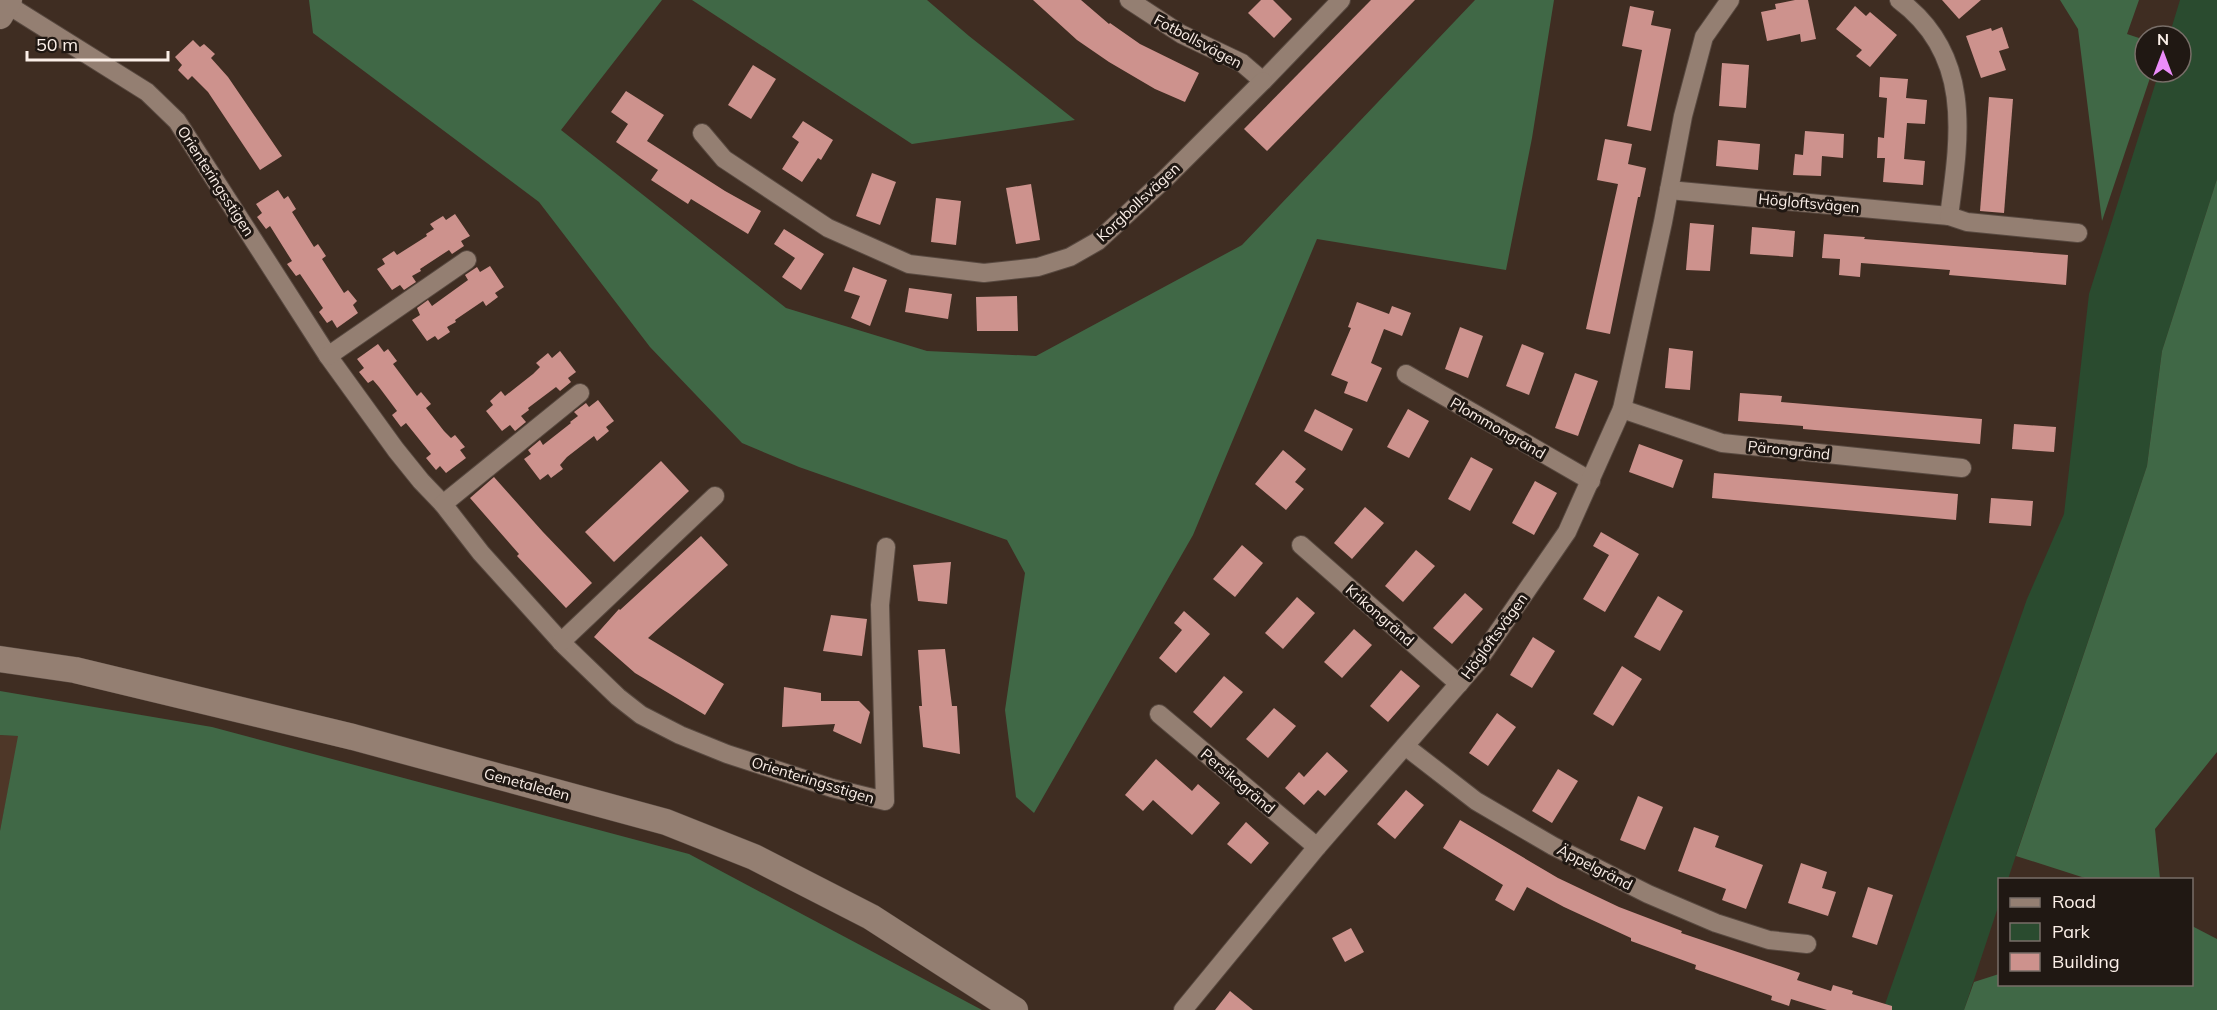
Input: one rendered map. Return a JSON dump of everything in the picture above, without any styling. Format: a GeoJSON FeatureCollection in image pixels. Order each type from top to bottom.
{"type":"FeatureCollection","features":[{"type":"Feature","properties":{"kind":"main road","name":"Genetaleden"},"geometry":{"type":"LineString","coordinates":[[0,659],[75,670],[341,734],[666,822],[754,857],[860,912],[1015,1010]]}},
{"type":"Feature","properties":{"kind":"street","name":"Fotbollsvägen"},"geometry":{"type":"LineString","coordinates":[[1129,0],[1181,34],[1242,63],[1263,81]]}},
{"type":"Feature","properties":{"kind":"street"},"geometry":{"type":"LineString","coordinates":[[1263,81],[1341,0]]}},
{"type":"Feature","properties":{"kind":"street","name":"Högloftsvägen"},"geometry":{"type":"LineString","coordinates":[[1183,1010],[1317,847],[1476,664],[1567,532],[1622,409],[1683,116],[1704,37],[1730,0]]}},
{"type":"Feature","properties":{"kind":"street"},"geometry":{"type":"LineString","coordinates":[[1899,0],[1911,9],[1937,40],[1954,76],[1959,127],[1949,216]]}},
{"type":"Feature","properties":{"kind":"street","name":"Orienteringsstigen"},"geometry":{"type":"LineString","coordinates":[[4,5],[147,92],[177,121],[328,356],[396,450],[443,504],[481,553],[561,642],[618,697],[641,715],[680,735],[727,754],[811,781],[885,801],[880,605],[886,547]]}},
{"type":"Feature","properties":{"kind":"street","name":"Korgbollsvägen"},"geometry":{"type":"LineString","coordinates":[[702,133],[724,159],[828,228],[909,264],[984,273],[1038,267],[1070,257],[1098,241],[1166,178],[1263,81]]}},
{"type":"Feature","properties":{"kind":"street","name":"Högloftsvägen"},"geometry":{"type":"LineString","coordinates":[[1669,190],[1949,216],[1967,222],[2078,233]]}},
{"type":"Feature","properties":{"kind":"street"},"geometry":{"type":"LineString","coordinates":[[328,356],[467,260]]}},
{"type":"Feature","properties":{"kind":"street","name":"Plommongränd"},"geometry":{"type":"LineString","coordinates":[[1406,375],[1591,481]]}},
{"type":"Feature","properties":{"kind":"street"},"geometry":{"type":"LineString","coordinates":[[443,504],[580,393]]}},
{"type":"Feature","properties":{"kind":"street","name":"Pärongränd"},"geometry":{"type":"LineString","coordinates":[[1622,409],[1722,443],[1962,468]]}},
{"type":"Feature","properties":{"kind":"street"},"geometry":{"type":"LineString","coordinates":[[561,642],[715,496]]}},
{"type":"Feature","properties":{"kind":"street","name":"Krikongränd"},"geometry":{"type":"LineString","coordinates":[[1301,545],[1459,684]]}},
{"type":"Feature","properties":{"kind":"street","name":"Persikogränd"},"geometry":{"type":"LineString","coordinates":[[1159,714],[1317,847]]}},
{"type":"Feature","properties":{"kind":"street","name":"Äppelgränd"},"geometry":{"type":"LineString","coordinates":[[1405,746],[1476,801],[1553,846],[1648,894],[1716,923],[1759,937],[1807,944]]}},
{"type":"Feature","properties":{"kind":"shaded area"},"geometry":{"type":"Polygon","coordinates":[[[0,735],[19,736],[0,831],[0,735]]]}},
{"type":"Feature","properties":{"kind":"green space"},"geometry":{"type":"Polygon","coordinates":[[[309,0],[662,0],[561,130],[786,308],[927,351],[1036,356],[1242,245],[1475,0],[1554,0],[1532,138],[1506,270],[1317,239],[1193,535],[1034,813],[1016,797],[1005,710],[1025,573],[1007,540],[799,467],[742,443],[650,347],[539,202],[313,33],[309,0]]]}},
{"type":"Feature","properties":{"kind":"green space"},"geometry":{"type":"Polygon","coordinates":[[[692,0],[927,0],[1075,120],[912,144],[692,0]]]}},
{"type":"Feature","properties":{"kind":"green space"},"geometry":{"type":"Polygon","coordinates":[[[2060,0],[2139,0],[2127,34],[2133,36],[2133,84],[2148,84],[2102,221],[2078,29],[2060,0]]]}},
{"type":"Feature","properties":{"kind":"green space"},"geometry":{"type":"Polygon","coordinates":[[[2180,0],[2217,0],[2217,179],[2162,351],[2147,466],[2008,878],[1998,878],[1998,907],[1964,1010],[1883,1010],[2027,599],[2064,514],[2089,294],[2155,84],[2193,84],[2193,24],[2173,24],[2180,0]]]}},
{"type":"Feature","properties":{"kind":"green space"},"geometry":{"type":"Polygon","coordinates":[[[2217,179],[2217,752],[2155,829],[2160,878],[2085,878],[2016,856],[2147,466],[2162,351],[2217,179]]]}},
{"type":"Feature","properties":{"kind":"green space"},"geometry":{"type":"Polygon","coordinates":[[[0,691],[212,727],[689,854],[982,1010],[0,1010],[0,831],[18,736],[0,735],[0,691]]]}},
{"type":"Feature","properties":{"kind":"green space"},"geometry":{"type":"Polygon","coordinates":[[[2193,927],[2217,939],[2217,1010],[1964,1010],[1974,982],[1998,974],[1998,986],[2193,986],[2193,927]]]}},
{"type":"Feature","properties":{"kind":"building"},"geometry":{"type":"Polygon","coordinates":[[[1033,0],[1081,0],[1109,24],[1140,44],[1199,73],[1185,102],[1155,89],[1109,62],[1077,40],[1033,0]]]}},
{"type":"Feature","properties":{"kind":"building"},"geometry":{"type":"Polygon","coordinates":[[[1261,0],[1273,0],[1292,19],[1274,38],[1248,13],[1261,0]]]}},
{"type":"Feature","properties":{"kind":"building"},"geometry":{"type":"Polygon","coordinates":[[[1371,0],[1415,0],[1267,151],[1244,129],[1371,0]]]}},
{"type":"Feature","properties":{"kind":"building"},"geometry":{"type":"Polygon","coordinates":[[[1808,0],[1816,39],[1801,42],[1800,34],[1767,41],[1761,12],[1776,9],[1775,4],[1808,0]]]}},
{"type":"Feature","properties":{"kind":"building"},"geometry":{"type":"Polygon","coordinates":[[[1942,0],[1981,0],[1959,19],[1942,0]]]}},
{"type":"Feature","properties":{"kind":"building"},"geometry":{"type":"Polygon","coordinates":[[[1630,6],[1654,11],[1651,25],[1671,29],[1651,131],[1627,126],[1642,50],[1622,46],[1630,6]]]}},
{"type":"Feature","properties":{"kind":"building"},"geometry":{"type":"Polygon","coordinates":[[[1855,6],[1866,16],[1870,12],[1897,35],[1870,67],[1856,56],[1862,50],[1836,29],[1855,6]]]}},
{"type":"Feature","properties":{"kind":"building"},"geometry":{"type":"Polygon","coordinates":[[[2002,27],[2009,48],[1999,51],[2006,70],[1981,78],[1966,36],[2002,27]]]}},
{"type":"Feature","properties":{"kind":"building"},"geometry":{"type":"Polygon","coordinates":[[[193,40],[200,47],[204,44],[215,54],[211,58],[228,77],[282,156],[260,170],[208,92],[192,76],[188,80],[178,70],[182,65],[175,57],[193,40]]]}},
{"type":"Feature","properties":{"kind":"building"},"geometry":{"type":"Polygon","coordinates":[[[1722,63],[1749,65],[1746,108],[1719,106],[1722,63]]]}},
{"type":"Feature","properties":{"kind":"building"},"geometry":{"type":"Polygon","coordinates":[[[753,65],[776,79],[751,119],[728,105],[753,65]]]}},
{"type":"Feature","properties":{"kind":"building"},"geometry":{"type":"Polygon","coordinates":[[[1880,77],[1908,79],[1906,98],[1927,100],[1925,124],[1907,123],[1904,159],[1925,161],[1923,185],[1883,182],[1885,158],[1877,158],[1878,137],[1884,138],[1887,98],[1879,97],[1880,77]]]}},
{"type":"Feature","properties":{"kind":"building"},"geometry":{"type":"Polygon","coordinates":[[[626,91],[664,115],[647,141],[761,211],[748,234],[691,199],[688,204],[651,180],[658,170],[616,142],[628,124],[611,112],[626,91]]]}},
{"type":"Feature","properties":{"kind":"building"},"geometry":{"type":"Polygon","coordinates":[[[1989,97],[2013,99],[2004,213],[1980,211],[1989,97]]]}},
{"type":"Feature","properties":{"kind":"building"},"geometry":{"type":"Polygon","coordinates":[[[803,121],[833,140],[821,160],[818,158],[802,182],[782,169],[799,142],[792,137],[803,121]]]}},
{"type":"Feature","properties":{"kind":"building"},"geometry":{"type":"Polygon","coordinates":[[[1805,131],[1844,134],[1843,158],[1822,156],[1821,176],[1793,175],[1795,154],[1803,155],[1805,131]]]}},
{"type":"Feature","properties":{"kind":"building"},"geometry":{"type":"Polygon","coordinates":[[[1605,139],[1632,144],[1628,164],[1646,168],[1610,334],[1586,329],[1618,184],[1597,180],[1605,139]]]}},
{"type":"Feature","properties":{"kind":"building"},"geometry":{"type":"Polygon","coordinates":[[[1718,140],[1760,144],[1758,170],[1716,166],[1718,140]]]}},
{"type":"Feature","properties":{"kind":"building"},"geometry":{"type":"Polygon","coordinates":[[[872,173],[896,182],[880,225],[856,216],[872,173]]]}},
{"type":"Feature","properties":{"kind":"building"},"geometry":{"type":"Polygon","coordinates":[[[1031,184],[1040,240],[1016,244],[1006,188],[1031,184]]]}},
{"type":"Feature","properties":{"kind":"building"},"geometry":{"type":"Polygon","coordinates":[[[278,190],[284,199],[288,196],[296,209],[292,212],[314,247],[318,244],[326,256],[322,259],[344,293],[348,290],[357,301],[353,305],[358,313],[337,328],[332,320],[327,323],[319,312],[323,308],[300,274],[296,276],[287,264],[292,261],[270,226],[266,229],[257,217],[262,213],[256,204],[278,190]]]}},
{"type":"Feature","properties":{"kind":"building"},"geometry":{"type":"Polygon","coordinates":[[[936,198],[961,201],[956,245],[931,242],[936,198]]]}},
{"type":"Feature","properties":{"kind":"building"},"geometry":{"type":"Polygon","coordinates":[[[455,214],[470,236],[461,241],[464,246],[452,254],[449,250],[420,269],[421,271],[412,276],[416,282],[404,290],[400,285],[392,290],[377,269],[385,264],[382,259],[394,251],[397,255],[427,236],[426,234],[434,229],[430,224],[443,216],[446,220],[455,214]]]}},
{"type":"Feature","properties":{"kind":"building"},"geometry":{"type":"Polygon","coordinates":[[[1690,223],[1714,225],[1710,271],[1686,270],[1690,223]]]}},
{"type":"Feature","properties":{"kind":"building"},"geometry":{"type":"Polygon","coordinates":[[[1752,227],[1795,231],[1793,257],[1750,254],[1752,227]]]}},
{"type":"Feature","properties":{"kind":"building"},"geometry":{"type":"Polygon","coordinates":[[[784,229],[824,254],[801,290],[782,277],[795,258],[774,244],[784,229]]]}},
{"type":"Feature","properties":{"kind":"building"},"geometry":{"type":"Polygon","coordinates":[[[1824,234],[2068,255],[2066,285],[1949,275],[1950,270],[1861,263],[1860,277],[1839,275],[1840,259],[1822,258],[1824,234]]]}},
{"type":"Feature","properties":{"kind":"building"},"geometry":{"type":"Polygon","coordinates":[[[490,266],[504,287],[495,293],[498,297],[486,306],[483,301],[455,320],[456,322],[447,327],[450,332],[438,340],[435,336],[427,341],[412,320],[420,315],[417,308],[428,300],[432,306],[468,280],[465,275],[477,267],[480,272],[490,266]]]}},
{"type":"Feature","properties":{"kind":"building"},"geometry":{"type":"Polygon","coordinates":[[[853,267],[887,280],[870,326],[851,318],[860,296],[844,291],[853,267]]]}},
{"type":"Feature","properties":{"kind":"building"},"geometry":{"type":"Polygon","coordinates":[[[909,288],[952,294],[948,319],[905,312],[909,288]]]}},
{"type":"Feature","properties":{"kind":"building"},"geometry":{"type":"Polygon","coordinates":[[[1017,296],[1018,331],[977,331],[976,297],[1017,296]]]}},
{"type":"Feature","properties":{"kind":"building"},"geometry":{"type":"Polygon","coordinates":[[[1357,302],[1389,314],[1392,306],[1411,313],[1402,336],[1384,329],[1371,363],[1382,368],[1367,402],[1344,393],[1348,382],[1331,375],[1351,328],[1348,327],[1357,302]]]}},
{"type":"Feature","properties":{"kind":"building"},"geometry":{"type":"Polygon","coordinates":[[[1460,327],[1483,336],[1468,378],[1445,369],[1460,327]]]}},
{"type":"Feature","properties":{"kind":"building"},"geometry":{"type":"Polygon","coordinates":[[[378,344],[384,352],[388,349],[397,361],[393,364],[417,396],[421,392],[431,404],[426,408],[444,431],[451,438],[455,435],[465,447],[460,450],[466,458],[446,473],[440,466],[436,470],[426,458],[431,454],[406,423],[401,427],[392,415],[397,411],[379,387],[373,380],[368,383],[359,372],[364,368],[357,359],[378,344]]]}},
{"type":"Feature","properties":{"kind":"building"},"geometry":{"type":"Polygon","coordinates":[[[1522,344],[1544,353],[1529,395],[1506,386],[1522,344]]]}},
{"type":"Feature","properties":{"kind":"building"},"geometry":{"type":"Polygon","coordinates":[[[1669,348],[1693,351],[1690,390],[1665,388],[1669,348]]]}},
{"type":"Feature","properties":{"kind":"building"},"geometry":{"type":"Polygon","coordinates":[[[560,351],[576,372],[568,378],[571,382],[560,391],[556,387],[528,408],[529,410],[521,416],[526,422],[515,431],[510,425],[502,431],[486,411],[493,405],[490,401],[501,391],[505,396],[533,374],[540,367],[536,363],[548,353],[552,358],[560,351]]]}},
{"type":"Feature","properties":{"kind":"building"},"geometry":{"type":"Polygon","coordinates":[[[1575,373],[1598,381],[1578,436],[1555,428],[1575,373]]]}},
{"type":"Feature","properties":{"kind":"building"},"geometry":{"type":"Polygon","coordinates":[[[1740,393],[1782,396],[1781,402],[1982,419],[1980,444],[1803,429],[1803,426],[1738,421],[1740,393]]]}},
{"type":"Feature","properties":{"kind":"building"},"geometry":{"type":"Polygon","coordinates":[[[598,400],[614,421],[606,427],[609,431],[597,441],[594,436],[567,457],[560,465],[563,469],[551,478],[548,474],[540,480],[524,459],[531,454],[528,450],[540,440],[543,445],[578,416],[574,412],[586,403],[589,407],[598,400]]]}},
{"type":"Feature","properties":{"kind":"building"},"geometry":{"type":"Polygon","coordinates":[[[1315,409],[1353,429],[1342,451],[1304,431],[1315,409]]]}},
{"type":"Feature","properties":{"kind":"building"},"geometry":{"type":"Polygon","coordinates":[[[1408,409],[1429,421],[1409,458],[1387,447],[1408,409]]]}},
{"type":"Feature","properties":{"kind":"building"},"geometry":{"type":"Polygon","coordinates":[[[2014,424],[2056,427],[2054,452],[2012,449],[2014,424]]]}},
{"type":"Feature","properties":{"kind":"building"},"geometry":{"type":"Polygon","coordinates":[[[1639,444],[1683,460],[1673,488],[1629,472],[1639,444]]]}},
{"type":"Feature","properties":{"kind":"building"},"geometry":{"type":"Polygon","coordinates":[[[1283,450],[1306,469],[1295,482],[1304,489],[1286,510],[1255,484],[1283,450]]]}},
{"type":"Feature","properties":{"kind":"building"},"geometry":{"type":"Polygon","coordinates":[[[1471,457],[1493,469],[1470,511],[1448,499],[1471,457]]]}},
{"type":"Feature","properties":{"kind":"building"},"geometry":{"type":"Polygon","coordinates":[[[661,461],[689,491],[614,562],[585,532],[661,461]]]}},
{"type":"Feature","properties":{"kind":"building"},"geometry":{"type":"Polygon","coordinates":[[[1714,473],[1958,494],[1956,520],[1712,498],[1714,473]]]}},
{"type":"Feature","properties":{"kind":"building"},"geometry":{"type":"Polygon","coordinates":[[[494,477],[592,583],[566,608],[517,556],[519,554],[470,498],[494,477]]]}},
{"type":"Feature","properties":{"kind":"building"},"geometry":{"type":"Polygon","coordinates":[[[1535,481],[1557,493],[1534,535],[1512,523],[1535,481]]]}},
{"type":"Feature","properties":{"kind":"building"},"geometry":{"type":"Polygon","coordinates":[[[1991,498],[2033,501],[2031,526],[1989,523],[1991,498]]]}},
{"type":"Feature","properties":{"kind":"building"},"geometry":{"type":"Polygon","coordinates":[[[1365,507],[1384,523],[1352,559],[1334,543],[1365,507]]]}},
{"type":"Feature","properties":{"kind":"building"},"geometry":{"type":"Polygon","coordinates":[[[1601,532],[1639,554],[1605,612],[1583,599],[1609,555],[1593,546],[1601,532]]]}},
{"type":"Feature","properties":{"kind":"building"},"geometry":{"type":"Polygon","coordinates":[[[701,536],[728,565],[648,638],[724,684],[705,715],[635,673],[594,637],[619,609],[701,536]]]}},
{"type":"Feature","properties":{"kind":"building"},"geometry":{"type":"Polygon","coordinates":[[[1242,545],[1263,563],[1235,597],[1213,579],[1242,545]]]}},
{"type":"Feature","properties":{"kind":"building"},"geometry":{"type":"Polygon","coordinates":[[[1416,550],[1435,566],[1403,602],[1385,586],[1416,550]]]}},
{"type":"Feature","properties":{"kind":"building"},"geometry":{"type":"Polygon","coordinates":[[[951,562],[947,604],[918,601],[913,565],[951,562]]]}},
{"type":"Feature","properties":{"kind":"building"},"geometry":{"type":"Polygon","coordinates":[[[1465,593],[1483,609],[1452,644],[1433,628],[1465,593]]]}},
{"type":"Feature","properties":{"kind":"building"},"geometry":{"type":"Polygon","coordinates":[[[1658,596],[1683,611],[1660,651],[1634,637],[1658,596]]]}},
{"type":"Feature","properties":{"kind":"building"},"geometry":{"type":"Polygon","coordinates":[[[1297,597],[1315,613],[1283,649],[1265,633],[1297,597]]]}},
{"type":"Feature","properties":{"kind":"building"},"geometry":{"type":"Polygon","coordinates":[[[1184,611],[1210,634],[1176,673],[1159,658],[1182,630],[1174,623],[1184,611]]]}},
{"type":"Feature","properties":{"kind":"building"},"geometry":{"type":"Polygon","coordinates":[[[831,615],[867,619],[862,656],[823,651],[831,615]]]}},
{"type":"Feature","properties":{"kind":"building"},"geometry":{"type":"Polygon","coordinates":[[[1354,629],[1372,645],[1342,678],[1324,662],[1354,629]]]}},
{"type":"Feature","properties":{"kind":"building"},"geometry":{"type":"Polygon","coordinates":[[[1533,637],[1555,651],[1532,688],[1510,675],[1533,637]]]}},
{"type":"Feature","properties":{"kind":"building"},"geometry":{"type":"Polygon","coordinates":[[[945,649],[952,706],[957,706],[960,754],[923,747],[919,706],[922,706],[918,650],[945,649]]]}},
{"type":"Feature","properties":{"kind":"building"},"geometry":{"type":"Polygon","coordinates":[[[1622,666],[1642,679],[1613,726],[1593,714],[1622,666]]]}},
{"type":"Feature","properties":{"kind":"building"},"geometry":{"type":"Polygon","coordinates":[[[1401,670],[1420,686],[1388,722],[1370,706],[1401,670]]]}},
{"type":"Feature","properties":{"kind":"building"},"geometry":{"type":"Polygon","coordinates":[[[1224,676],[1243,692],[1211,728],[1193,712],[1224,676]]]}},
{"type":"Feature","properties":{"kind":"building"},"geometry":{"type":"Polygon","coordinates":[[[784,687],[821,693],[821,701],[859,701],[870,712],[861,744],[833,731],[835,724],[782,727],[784,687]]]}},
{"type":"Feature","properties":{"kind":"building"},"geometry":{"type":"Polygon","coordinates":[[[1274,708],[1296,726],[1268,758],[1246,739],[1274,708]]]}},
{"type":"Feature","properties":{"kind":"building"},"geometry":{"type":"Polygon","coordinates":[[[1497,713],[1516,727],[1488,766],[1469,753],[1497,713]]]}},
{"type":"Feature","properties":{"kind":"building"},"geometry":{"type":"Polygon","coordinates":[[[1327,752],[1348,771],[1325,796],[1318,790],[1304,805],[1285,788],[1299,772],[1304,777],[1327,752]]]}},
{"type":"Feature","properties":{"kind":"building"},"geometry":{"type":"Polygon","coordinates":[[[1156,759],[1192,791],[1198,784],[1220,803],[1192,835],[1153,800],[1143,811],[1125,795],[1156,759]]]}},
{"type":"Feature","properties":{"kind":"building"},"geometry":{"type":"Polygon","coordinates":[[[1558,769],[1578,781],[1552,823],[1532,811],[1558,769]]]}},
{"type":"Feature","properties":{"kind":"building"},"geometry":{"type":"Polygon","coordinates":[[[1406,790],[1424,805],[1395,839],[1377,824],[1406,790]]]}},
{"type":"Feature","properties":{"kind":"building"},"geometry":{"type":"Polygon","coordinates":[[[1638,796],[1663,807],[1645,850],[1620,840],[1638,796]]]}},
{"type":"Feature","properties":{"kind":"building"},"geometry":{"type":"Polygon","coordinates":[[[1460,820],[1558,878],[1619,907],[1682,931],[1681,933],[1800,973],[1797,980],[1831,991],[1833,985],[1853,991],[1852,994],[1892,1006],[1892,1010],[1827,1010],[1791,999],[1789,1006],[1771,1000],[1772,996],[1695,969],[1696,965],[1631,941],[1631,938],[1527,887],[1514,911],[1495,900],[1503,885],[1443,848],[1460,820]]]}},
{"type":"Feature","properties":{"kind":"building"},"geometry":{"type":"Polygon","coordinates":[[[1246,822],[1269,843],[1251,864],[1227,844],[1246,822]]]}},
{"type":"Feature","properties":{"kind":"building"},"geometry":{"type":"Polygon","coordinates":[[[1694,827],[1719,836],[1715,847],[1763,865],[1746,909],[1722,900],[1726,889],[1678,871],[1694,827]]]}},
{"type":"Feature","properties":{"kind":"building"},"geometry":{"type":"Polygon","coordinates":[[[1801,863],[1827,872],[1822,888],[1836,892],[1828,916],[1788,903],[1801,863]]]}},
{"type":"Feature","properties":{"kind":"building"},"geometry":{"type":"Polygon","coordinates":[[[1868,887],[1893,895],[1877,945],[1852,937],[1868,887]]]}},
{"type":"Feature","properties":{"kind":"building"},"geometry":{"type":"Polygon","coordinates":[[[1351,928],[1364,952],[1345,962],[1332,938],[1351,928]]]}},
{"type":"Feature","properties":{"kind":"building"},"geometry":{"type":"Polygon","coordinates":[[[1230,991],[1253,1010],[1215,1010],[1230,991]]]}}]}
